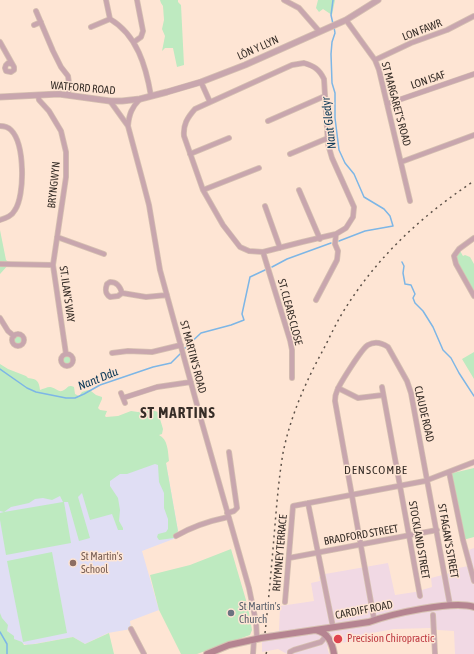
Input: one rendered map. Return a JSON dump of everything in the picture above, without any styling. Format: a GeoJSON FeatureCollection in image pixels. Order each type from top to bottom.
{"type":"FeatureCollection","features":[{"type":"Feature","properties":{"kind":"main road","name":"CARDIFF ROAD"},"geometry":{"type":"LineString","coordinates":[[207,654],[229,645],[256,639],[321,628],[369,622],[374,619],[450,605],[474,607]]}},
{"type":"Feature","properties":{"kind":"main road"},"geometry":{"type":"LineString","coordinates":[[327,635],[333,627]]}},
{"type":"Feature","properties":{"kind":"main road"},"geometry":{"type":"LineString","coordinates":[[316,630],[327,635],[334,654]]}},
{"type":"Feature","properties":{"kind":"street"},"geometry":{"type":"LineString","coordinates":[[106,0],[110,19],[124,29],[134,42],[145,67],[151,96]]}},
{"type":"Feature","properties":{"kind":"street"},"geometry":{"type":"LineString","coordinates":[[134,42],[141,37],[143,31],[137,0]]}},
{"type":"Feature","properties":{"kind":"street"},"geometry":{"type":"LineString","coordinates":[[284,0],[299,8],[319,31]]}},
{"type":"Feature","properties":{"kind":"street","name":"LÔN Y LLYN"},"geometry":{"type":"LineString","coordinates":[[140,99],[201,82],[245,65],[346,20],[378,0]]}},
{"type":"Feature","properties":{"kind":"street"},"geometry":{"type":"LineString","coordinates":[[36,11],[61,67],[68,76],[68,95]]}},
{"type":"Feature","properties":{"kind":"street","name":"LON FAWR"},"geometry":{"type":"LineString","coordinates":[[376,60],[411,43],[447,30],[474,16]]}},
{"type":"Feature","properties":{"kind":"street"},"geometry":{"type":"LineString","coordinates":[[91,27],[110,19]]}},
{"type":"Feature","properties":{"kind":"street","name":"ST MARGARET'S ROAD"},"geometry":{"type":"LineString","coordinates":[[346,20],[376,60],[410,201]]}},
{"type":"Feature","properties":{"kind":"street"},"geometry":{"type":"LineString","coordinates":[[34,25],[41,22]]}},
{"type":"Feature","properties":{"kind":"street"},"geometry":{"type":"LineString","coordinates":[[0,42],[12,64]]}},
{"type":"Feature","properties":{"kind":"street"},"geometry":{"type":"LineString","coordinates":[[304,64],[313,66],[320,71],[324,79],[328,138],[332,158],[354,207],[353,218],[346,228],[336,234],[263,252],[249,251],[240,247],[223,225],[203,190],[184,136],[183,128],[188,117],[195,109],[210,102],[292,65],[304,64]]}},
{"type":"Feature","properties":{"kind":"street","name":"LON ISAF"},"geometry":{"type":"LineString","coordinates":[[387,104],[474,74]]}},
{"type":"Feature","properties":{"kind":"street"},"geometry":{"type":"LineString","coordinates":[[201,82],[210,102]]}},
{"type":"Feature","properties":{"kind":"street","name":"BRYNGWYN"},"geometry":{"type":"LineString","coordinates":[[38,95],[39,100],[49,112],[61,131],[66,152],[66,177],[57,237]]}},
{"type":"Feature","properties":{"kind":"street","name":"WATFORD ROAD"},"geometry":{"type":"LineString","coordinates":[[0,97],[68,95],[110,101],[140,99]]}},
{"type":"Feature","properties":{"kind":"street"},"geometry":{"type":"LineString","coordinates":[[268,121],[325,96]]}},
{"type":"Feature","properties":{"kind":"street","name":"ST MARTIN'S ROAD"},"geometry":{"type":"LineString","coordinates":[[140,99],[133,106],[129,114],[128,126],[149,205],[160,270],[237,543],[253,607],[256,639],[253,654]]}},
{"type":"Feature","properties":{"kind":"street","name":"ST MARTIN'S ROAD"},"geometry":{"type":"LineString","coordinates":[[110,101],[128,126]]}},
{"type":"Feature","properties":{"kind":"street"},"geometry":{"type":"LineString","coordinates":[[0,126],[9,128],[14,135],[20,152],[23,171],[17,207],[12,215],[0,220]]}},
{"type":"Feature","properties":{"kind":"street"},"geometry":{"type":"LineString","coordinates":[[401,162],[474,135]]}},
{"type":"Feature","properties":{"kind":"street"},"geometry":{"type":"LineString","coordinates":[[190,154],[229,138]]}},
{"type":"Feature","properties":{"kind":"street"},"geometry":{"type":"LineString","coordinates":[[290,154],[328,138]]}},
{"type":"Feature","properties":{"kind":"street"},"geometry":{"type":"LineString","coordinates":[[203,190],[259,168]]}},
{"type":"Feature","properties":{"kind":"street"},"geometry":{"type":"LineString","coordinates":[[299,190],[320,238]]}},
{"type":"Feature","properties":{"kind":"street"},"geometry":{"type":"LineString","coordinates":[[264,206],[280,248]]}},
{"type":"Feature","properties":{"kind":"street"},"geometry":{"type":"LineString","coordinates":[[316,300],[337,260],[338,250],[334,244],[336,234]]}},
{"type":"Feature","properties":{"kind":"street"},"geometry":{"type":"LineString","coordinates":[[57,237],[104,254]]}},
{"type":"Feature","properties":{"kind":"street","name":"ST. ILAN'S WAY"},"geometry":{"type":"LineString","coordinates":[[57,237],[53,266],[66,354]]}},
{"type":"Feature","properties":{"kind":"street"},"geometry":{"type":"LineString","coordinates":[[474,238],[459,249],[454,256],[456,264],[474,296]]}},
{"type":"Feature","properties":{"kind":"street","name":"ST. CLEARS CLOSE"},"geometry":{"type":"LineString","coordinates":[[263,252],[290,340],[292,350],[292,378]]}},
{"type":"Feature","properties":{"kind":"street"},"geometry":{"type":"LineString","coordinates":[[0,264],[53,266]]}},
{"type":"Feature","properties":{"kind":"street"},"geometry":{"type":"LineString","coordinates":[[122,293],[146,297],[167,295]]}},
{"type":"Feature","properties":{"kind":"street"},"geometry":{"type":"LineString","coordinates":[[0,318],[8,331],[14,336]]}},
{"type":"Feature","properties":{"kind":"street","name":"CLAUDE ROAD"},"geometry":{"type":"LineString","coordinates":[[374,619],[336,405],[338,388],[367,345],[378,343],[388,347],[412,393],[428,480]]}},
{"type":"Feature","properties":{"kind":"street"},"geometry":{"type":"LineString","coordinates":[[112,353],[128,350],[152,352],[181,345]]}},
{"type":"Feature","properties":{"kind":"street"},"geometry":{"type":"LineString","coordinates":[[123,398],[157,387],[191,382]]}},
{"type":"Feature","properties":{"kind":"street","name":"STOCKLAND STREET"},"geometry":{"type":"LineString","coordinates":[[382,386],[420,596]]}},
{"type":"Feature","properties":{"kind":"street"},"geometry":{"type":"LineString","coordinates":[[338,388],[358,398],[383,395]]}},
{"type":"Feature","properties":{"kind":"street"},"geometry":{"type":"LineString","coordinates":[[176,536],[192,527],[228,515],[237,508],[229,452]]}},
{"type":"Feature","properties":{"kind":"street"},"geometry":{"type":"LineString","coordinates":[[333,627],[308,503],[428,480],[474,462]]}},
{"type":"Feature","properties":{"kind":"street"},"geometry":{"type":"LineString","coordinates":[[449,472],[463,540],[474,581]]}},
{"type":"Feature","properties":{"kind":"street","name":"ST FAGAN'S STREET"},"geometry":{"type":"LineString","coordinates":[[428,480],[450,605]]}},
{"type":"Feature","properties":{"kind":"street","name":"RHYMNEY TERRACE"},"geometry":{"type":"LineString","coordinates":[[285,602],[293,506],[308,503]]}},
{"type":"Feature","properties":{"kind":"street","name":"BRADFORD STREET"},"geometry":{"type":"LineString","coordinates":[[289,558],[436,530]]}},
{"type":"Feature","properties":{"kind":"street"},"geometry":{"type":"LineString","coordinates":[[433,615],[436,654]]}},
{"type":"Feature","properties":{"kind":"street"},"geometry":{"type":"LineString","coordinates":[[131,629],[144,654]]}},
{"type":"Feature","properties":{"kind":"street"},"geometry":{"type":"LineString","coordinates":[[290,654],[290,652],[294,650],[320,642],[327,635]]}},
{"type":"Feature","properties":{"kind":"shaded area","name":"St Martin's School"},"geometry":{"type":"Polygon","coordinates":[[[155,461],[166,463],[178,531],[176,533],[176,538],[142,551],[159,610],[130,621],[131,629],[108,633],[85,644],[73,637],[28,645],[20,643],[14,639],[0,622],[0,501],[45,486],[51,499],[155,461]]]}},
{"type":"Feature","properties":{"kind":"shaded area"},"geometry":{"type":"Polygon","coordinates":[[[474,548],[474,581],[466,551],[474,548]]]}},
{"type":"Feature","properties":{"kind":"shaded area"},"geometry":{"type":"Polygon","coordinates":[[[388,563],[395,595],[415,592],[432,587],[431,578],[454,572],[454,569],[468,566],[474,585],[474,654],[455,654],[454,631],[431,628],[394,629],[361,635],[361,640],[340,643],[327,647],[329,654],[287,654],[278,649],[262,652],[262,634],[279,631],[280,606],[314,601],[311,583],[320,581],[319,577],[325,574],[388,563]]]}},
{"type":"Feature","properties":{"kind":"green space"},"geometry":{"type":"Polygon","coordinates":[[[160,0],[178,0],[181,5],[184,65],[177,67],[173,48],[165,48],[162,51],[165,36],[162,29],[164,20],[163,6],[160,0]]]}},
{"type":"Feature","properties":{"kind":"green space"},"geometry":{"type":"Polygon","coordinates":[[[318,0],[335,0],[332,15],[323,9],[319,12],[316,8],[318,0]]]}},
{"type":"Feature","properties":{"kind":"green space"},"geometry":{"type":"Polygon","coordinates":[[[0,230],[6,260],[10,263],[0,274],[0,230]]]}},
{"type":"Feature","properties":{"kind":"green space"},"geometry":{"type":"Polygon","coordinates":[[[459,249],[463,256],[465,255],[470,257],[474,264],[474,296],[456,264],[455,252],[459,249]]]}},
{"type":"Feature","properties":{"kind":"green space"},"geometry":{"type":"Polygon","coordinates":[[[18,334],[22,336],[24,340],[22,344],[18,346],[14,344],[12,340],[14,336],[18,334]]]}},
{"type":"Feature","properties":{"kind":"green space"},"geometry":{"type":"Polygon","coordinates":[[[474,352],[474,379],[462,359],[474,352]]]}},
{"type":"Feature","properties":{"kind":"green space"},"geometry":{"type":"Polygon","coordinates":[[[67,354],[71,356],[73,360],[71,364],[67,366],[63,364],[61,360],[63,356],[67,354]]]}},
{"type":"Feature","properties":{"kind":"green space"},"geometry":{"type":"Polygon","coordinates":[[[0,364],[28,378],[34,379],[39,384],[40,390],[50,387],[62,391],[69,386],[72,386],[74,387],[75,394],[79,396],[82,392],[88,390],[91,391],[102,397],[98,408],[100,410],[107,411],[106,417],[118,416],[131,411],[138,412],[152,410],[158,412],[163,429],[162,434],[159,435],[164,439],[167,446],[169,461],[166,463],[178,531],[174,538],[159,540],[157,537],[158,534],[166,532],[168,529],[168,519],[164,508],[164,493],[159,482],[158,465],[155,464],[127,474],[120,474],[110,481],[110,486],[118,498],[120,510],[119,521],[123,530],[118,530],[112,514],[90,520],[82,493],[78,497],[90,538],[79,541],[68,502],[64,502],[71,543],[6,555],[0,520],[0,513],[4,512],[0,511],[0,364]],[[60,496],[52,500],[43,498],[35,499],[29,503],[11,507],[4,512],[63,502],[60,496]]]}},
{"type":"Feature","properties":{"kind":"green space"},"geometry":{"type":"Polygon","coordinates":[[[474,468],[474,537],[463,540],[449,474],[474,468]]]}},
{"type":"Feature","properties":{"kind":"green space"},"geometry":{"type":"Polygon","coordinates":[[[231,549],[248,607],[252,630],[250,635],[197,654],[181,654],[159,610],[150,575],[190,565],[231,549]]]}},
{"type":"Feature","properties":{"kind":"green space"},"geometry":{"type":"Polygon","coordinates":[[[52,552],[67,633],[23,642],[7,561],[52,552]]]}},
{"type":"Feature","properties":{"kind":"green space"},"geometry":{"type":"Polygon","coordinates":[[[0,613],[8,625],[7,631],[14,636],[14,639],[22,642],[24,645],[73,637],[85,644],[109,633],[114,654],[0,654],[0,613]]]}},
{"type":"Feature","properties":{"kind":"waterway","name":"Nant Gledyr"},"geometry":{"type":"LineString","coordinates":[[333,0],[331,15],[333,24]]}},
{"type":"Feature","properties":{"kind":"waterway","name":"Nant Gledyr"},"geometry":{"type":"LineString","coordinates":[[334,27],[335,33],[332,42],[331,54],[332,83],[335,93],[335,118],[339,150],[345,163],[354,174],[364,197],[384,209],[390,216],[393,226],[365,231],[339,241]]}},
{"type":"Feature","properties":{"kind":"waterway","name":"Nant Ddu"},"geometry":{"type":"LineString","coordinates":[[272,267],[287,259],[331,243]]}},
{"type":"Feature","properties":{"kind":"waterway","name":"Nant Gledyr"},"geometry":{"type":"LineString","coordinates":[[402,262],[404,266],[403,273],[405,284],[411,285],[415,294],[413,298],[415,303],[423,311],[433,327],[443,350],[451,358],[474,396]]}},
{"type":"Feature","properties":{"kind":"waterway","name":"Nant Ddu"},"geometry":{"type":"LineString","coordinates":[[185,348],[201,333],[244,320],[242,314],[250,277],[265,270]]}},
{"type":"Feature","properties":{"kind":"waterway","name":"Nant Ddu"},"geometry":{"type":"LineString","coordinates":[[0,369],[27,388],[36,392],[66,398],[75,398],[100,385],[153,367],[171,363],[180,354]]}},
{"type":"Feature","properties":{"kind":"waterway"},"geometry":{"type":"LineString","coordinates":[[0,632],[7,644],[7,654]]}},
{"type":"Feature","properties":{"kind":"railway"},"geometry":{"type":"LineString","coordinates":[[265,633],[278,489],[283,453],[294,414],[310,376],[340,317],[370,273],[401,239],[436,209],[474,181]]}},
{"type":"Feature","properties":{"kind":"place","name":"St Martin's School"},"geometry":{"type":"Point","coordinates":[73,563]}},
{"type":"Feature","properties":{"kind":"place","name":"St Martin's Church"},"geometry":{"type":"Point","coordinates":[231,613]}},
{"type":"Feature","properties":{"kind":"place","name":"Precision Chiropractic"},"geometry":{"type":"Point","coordinates":[338,639]}},
{"type":"Feature","properties":{"kind":"district","name":"ST MARTINS"},"geometry":{"type":"Point","coordinates":[178,413]}},
{"type":"Feature","properties":{"kind":"district","name":"DENSCOMBE"},"geometry":{"type":"Point","coordinates":[376,470]}}]}
